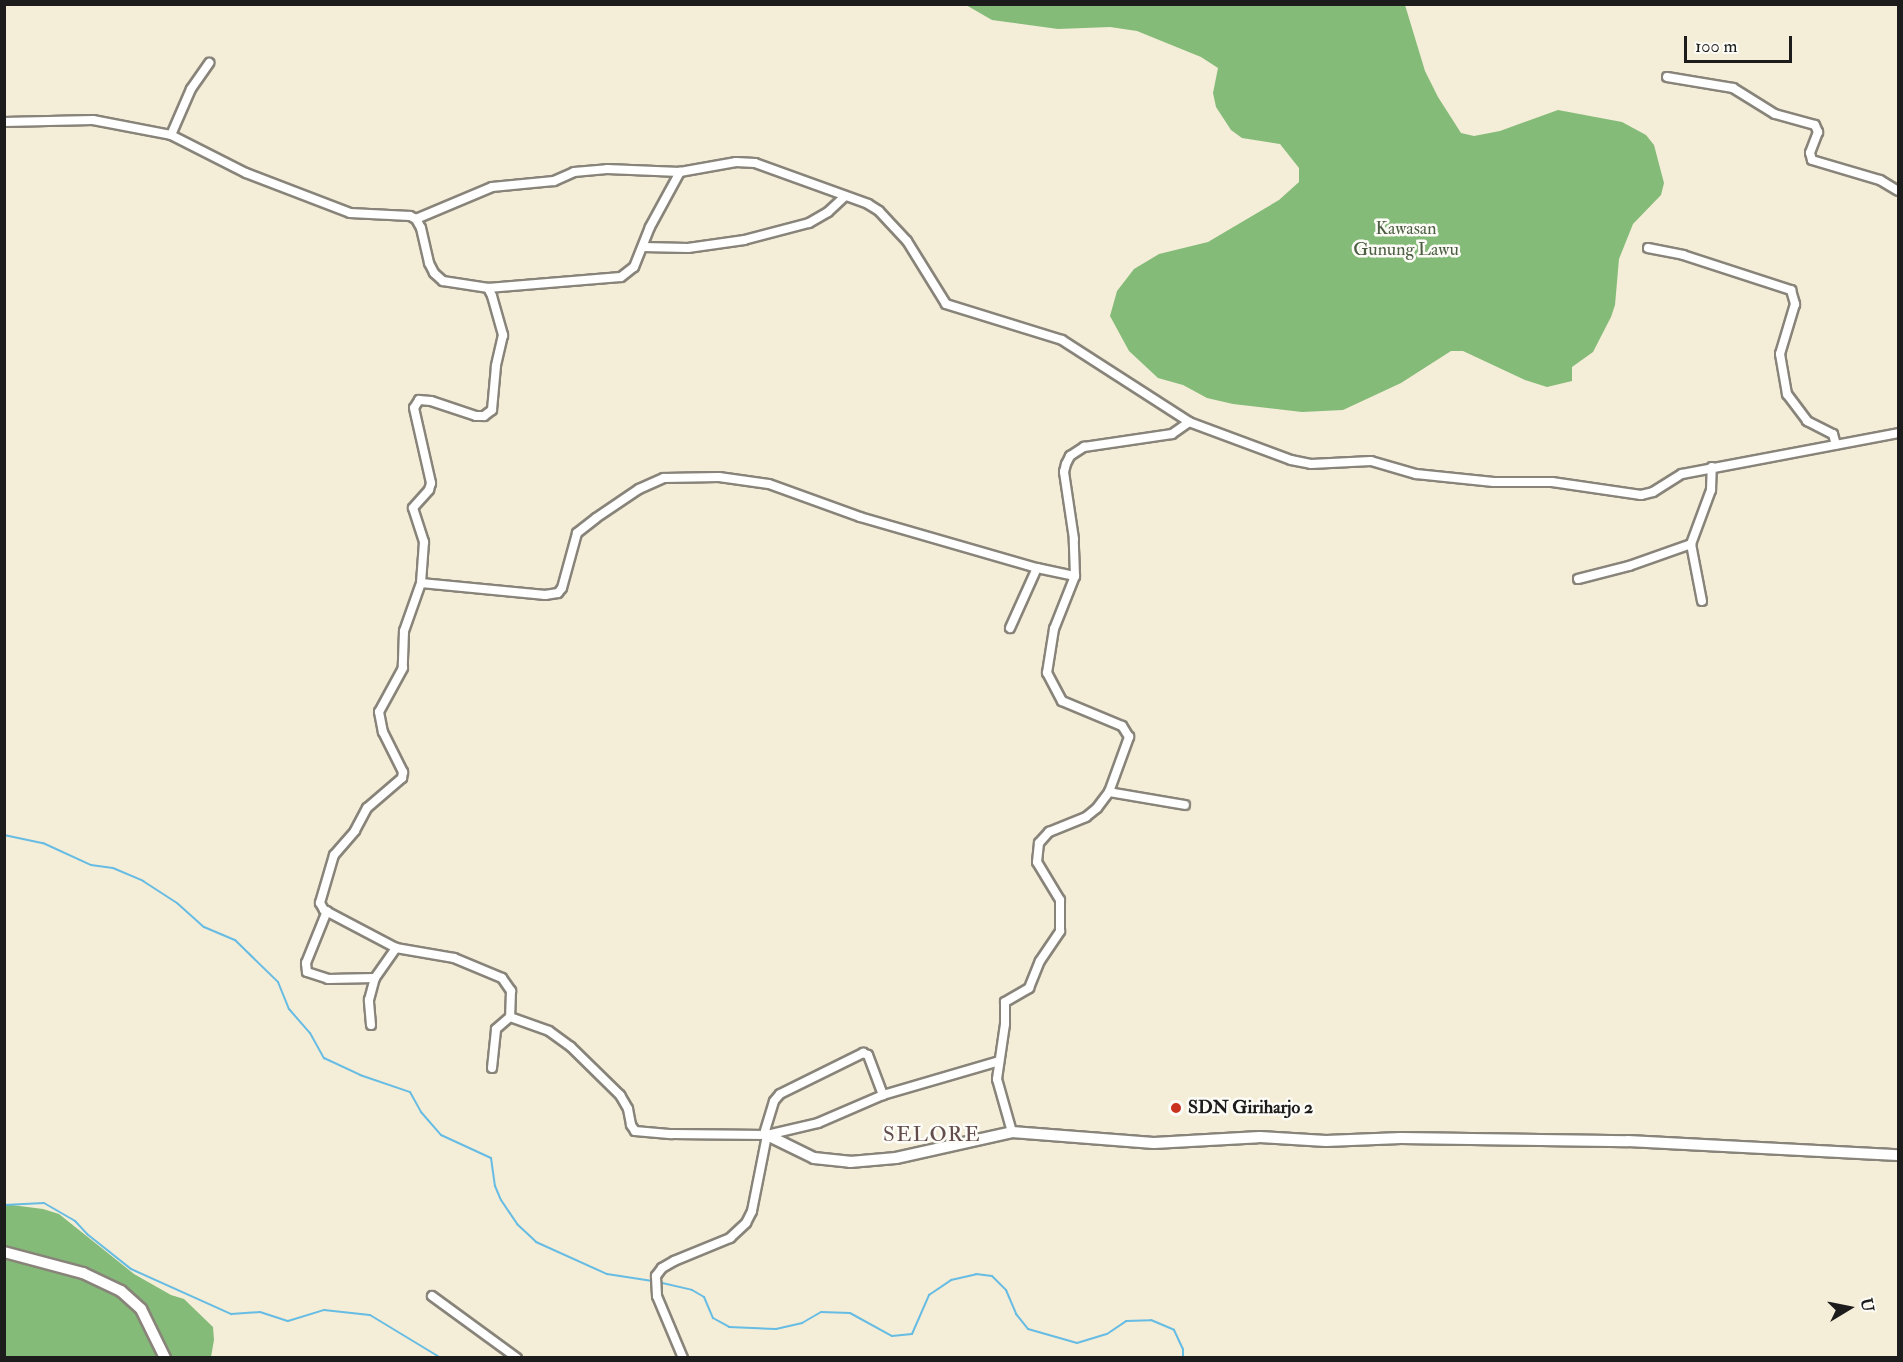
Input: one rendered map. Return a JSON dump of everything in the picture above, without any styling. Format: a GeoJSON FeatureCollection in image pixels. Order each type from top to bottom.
{"type":"FeatureCollection","features":[{"type":"Feature","properties":{"kind":"street"},"geometry":{"type":"LineString","coordinates":[[171,135],[191,89],[208,63]]}},
{"type":"Feature","properties":{"kind":"street"},"geometry":{"type":"LineString","coordinates":[[1666,77],[1733,88],[1775,114],[1815,125],[1818,132],[1809,153],[1812,159],[1880,180],[1899,191]]}},
{"type":"Feature","properties":{"kind":"street"},"geometry":{"type":"LineString","coordinates":[[4,122],[93,120],[171,135],[246,173],[350,213],[410,216],[416,219],[434,273],[443,280],[488,288],[612,279],[634,267],[650,228],[680,172]]}},
{"type":"Feature","properties":{"kind":"street"},"geometry":{"type":"LineString","coordinates":[[416,219],[492,187],[533,185],[554,181],[574,172],[607,169],[680,172],[736,162],[755,163],[868,204],[892,223],[907,241],[946,304],[1062,340],[1189,422],[1291,460],[1311,464],[1371,462],[1416,474],[1494,482],[1552,482],[1641,495],[1653,492],[1682,474],[1899,433]]}},
{"type":"Feature","properties":{"kind":"street"},"geometry":{"type":"LineString","coordinates":[[643,247],[688,248],[754,237],[809,223],[828,212],[844,196]]}},
{"type":"Feature","properties":{"kind":"street"},"geometry":{"type":"LineString","coordinates":[[1648,248],[1683,255],[1791,290],[1795,304],[1780,354],[1787,394],[1807,421],[1833,434],[1836,445]]}},
{"type":"Feature","properties":{"kind":"street"},"geometry":{"type":"LineString","coordinates":[[488,288],[497,308],[503,335],[496,366],[492,410],[484,416],[476,416],[431,401],[419,400],[414,408],[431,483],[429,490],[413,508],[424,542],[421,583],[404,631],[403,668],[379,712],[383,732],[402,767],[402,778],[367,808],[355,831],[334,855],[320,903],[327,911],[396,948],[454,958],[502,978],[510,991],[510,1017],[496,1029],[492,1068]]}},
{"type":"Feature","properties":{"kind":"street"},"geometry":{"type":"LineString","coordinates":[[1012,1132],[997,1079],[1005,1024],[1005,1002],[1029,988],[1040,961],[1060,931],[1060,900],[1038,862],[1039,843],[1049,832],[1086,817],[1109,792],[1127,747],[1128,732],[1122,726],[1062,701],[1047,673],[1054,630],[1075,576],[1074,539],[1064,472],[1070,456],[1084,447],[1172,434],[1189,422]]}},
{"type":"Feature","properties":{"kind":"street"},"geometry":{"type":"LineString","coordinates":[[1702,601],[1691,544],[1711,490],[1712,467]]}},
{"type":"Feature","properties":{"kind":"street"},"geometry":{"type":"LineString","coordinates":[[421,583],[545,595],[558,594],[562,588],[577,533],[639,489],[664,478],[719,477],[769,484],[860,517],[1036,568],[1075,576]]}},
{"type":"Feature","properties":{"kind":"street"},"geometry":{"type":"LineString","coordinates":[[1578,579],[1629,566],[1691,544]]}},
{"type":"Feature","properties":{"kind":"street"},"geometry":{"type":"LineString","coordinates":[[1010,628],[1036,568]]}},
{"type":"Feature","properties":{"kind":"street"},"geometry":{"type":"LineString","coordinates":[[1109,792],[1185,805]]}},
{"type":"Feature","properties":{"kind":"street"},"geometry":{"type":"LineString","coordinates":[[327,911],[306,963],[307,972],[328,979],[375,978]]}},
{"type":"Feature","properties":{"kind":"street"},"geometry":{"type":"LineString","coordinates":[[371,1025],[369,1000],[375,978],[396,948]]}},
{"type":"Feature","properties":{"kind":"street"},"geometry":{"type":"LineString","coordinates":[[510,1017],[549,1031],[572,1047],[620,1095],[628,1109],[631,1125],[635,1131],[672,1134],[765,1135],[818,1122],[883,1095],[999,1061]]}},
{"type":"Feature","properties":{"kind":"street"},"geometry":{"type":"LineString","coordinates":[[683,1358],[655,1288],[656,1276],[662,1268],[674,1261],[730,1238],[746,1223],[752,1210],[765,1135],[774,1101],[780,1094],[863,1053],[868,1055],[883,1095]]}},
{"type":"Feature","properties":{"kind":"street"},"geometry":{"type":"LineString","coordinates":[[765,1135],[814,1158],[850,1162],[896,1158],[1012,1132],[1154,1143],[1260,1137],[1326,1141],[1401,1138],[1628,1141],[1899,1155]]}},
{"type":"Feature","properties":{"kind":"street"},"geometry":{"type":"LineString","coordinates":[[4,1252],[83,1273],[121,1291],[141,1309],[165,1358]]}},
{"type":"Feature","properties":{"kind":"street"},"geometry":{"type":"LineString","coordinates":[[432,1296],[517,1358]]}},
{"type":"Feature","properties":{"kind":"green space","name":"Kawasan Gunung Lawu"},"geometry":{"type":"Polygon","coordinates":[[[966,5],[1405,5],[1425,71],[1438,97],[1461,133],[1474,136],[1500,131],[1558,110],[1622,122],[1646,135],[1654,145],[1664,183],[1661,195],[1633,224],[1619,259],[1615,305],[1611,317],[1593,352],[1572,367],[1572,381],[1547,387],[1525,380],[1463,351],[1451,351],[1401,383],[1343,410],[1302,412],[1233,404],[1207,398],[1183,385],[1158,378],[1129,351],[1110,316],[1117,291],[1134,269],[1159,254],[1208,242],[1279,200],[1299,182],[1299,168],[1280,144],[1242,138],[1231,130],[1216,107],[1213,93],[1218,68],[1201,57],[1137,31],[1110,27],[1058,29],[992,20],[966,5]]]}},
{"type":"Feature","properties":{"kind":"green space"},"geometry":{"type":"Polygon","coordinates":[[[4,1204],[43,1209],[59,1214],[134,1274],[171,1295],[184,1299],[213,1327],[214,1340],[211,1357],[5,1357],[4,1204]]]}},
{"type":"Feature","properties":{"kind":"waterway"},"geometry":{"type":"LineString","coordinates":[[4,835],[43,843],[91,865],[113,868],[143,881],[177,903],[204,927],[235,940],[278,982],[289,1009],[310,1033],[324,1058],[360,1075],[410,1092],[421,1112],[441,1135],[491,1158],[495,1186],[501,1200],[517,1224],[536,1242],[607,1274],[652,1281]]}},
{"type":"Feature","properties":{"kind":"waterway"},"geometry":{"type":"LineString","coordinates":[[4,1205],[44,1203],[75,1221],[87,1234],[131,1269],[231,1314],[260,1312],[288,1321],[324,1310],[370,1315],[441,1358]]}},
{"type":"Feature","properties":{"kind":"waterway"},"geometry":{"type":"LineString","coordinates":[[658,1282],[692,1290],[704,1297],[713,1318],[729,1327],[776,1329],[802,1323],[821,1312],[850,1313],[892,1336],[912,1334],[929,1295],[951,1280],[976,1274],[992,1276],[1006,1290],[1016,1314],[1028,1329],[1077,1343],[1107,1334],[1126,1321],[1151,1320],[1174,1330],[1183,1349],[1183,1358]]}},
{"type":"Feature","properties":{"kind":"place","name":"SDN Giriharjo 2"},"geometry":{"type":"Point","coordinates":[1176,1108]}},
{"type":"Feature","properties":{"kind":"district","name":"SELORE"},"geometry":{"type":"Point","coordinates":[932,1135]}}]}
